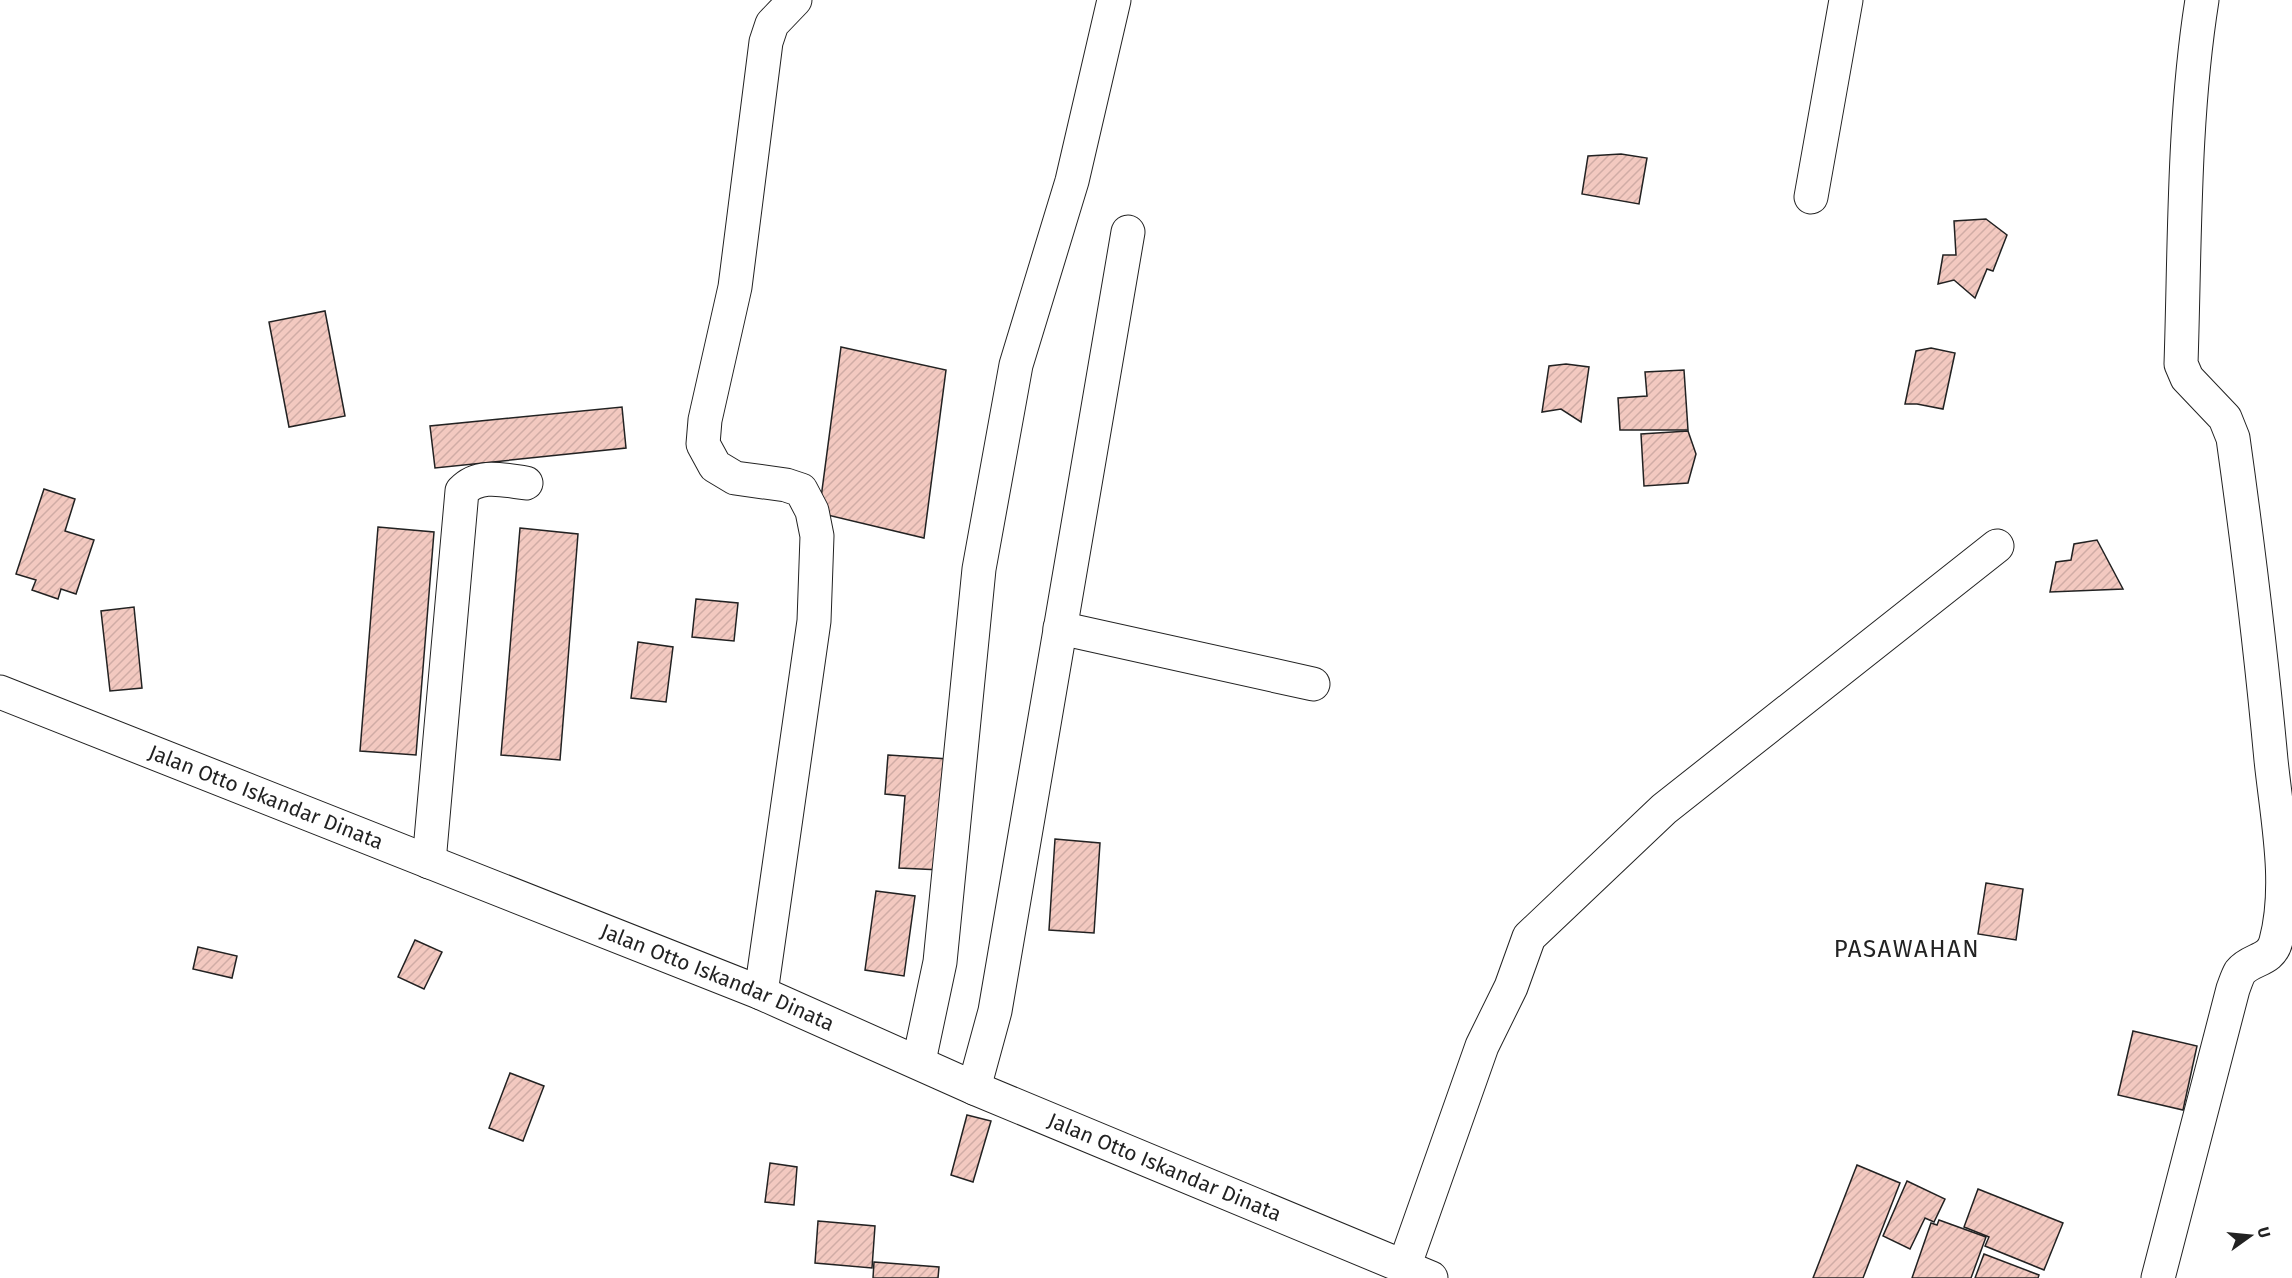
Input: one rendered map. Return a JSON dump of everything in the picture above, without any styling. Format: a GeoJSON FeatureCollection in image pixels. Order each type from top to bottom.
{"type":"FeatureCollection","features":[{"type":"Feature","properties":{"kind":"street"},"geometry":{"type":"LineString","coordinates":[[761,993],[814,621],[817,536],[813,511],[801,490],[735,478],[715,466],[703,444],[709,401],[735,287],[766,42],[772,24],[795,0]]}},
{"type":"Feature","properties":{"kind":"street"},"geometry":{"type":"LineString","coordinates":[[919,1061],[940,962],[979,569],[1014,377],[1072,181],[1114,0]]}},
{"type":"Feature","properties":{"kind":"street"},"geometry":{"type":"LineString","coordinates":[[1811,197],[1846,0]]}},
{"type":"Feature","properties":{"kind":"street"},"geometry":{"type":"LineString","coordinates":[[2158,1278],[2233,989],[2239,973],[2249,965],[2268,956],[2276,943],[2286,870],[2254,586],[2233,438],[2225,418],[2187,378],[2181,364],[2189,112],[2194,47],[2202,0]]}},
{"type":"Feature","properties":{"kind":"street"},"geometry":{"type":"LineString","coordinates":[[974,1088],[995,1011],[1128,232]]}},
{"type":"Feature","properties":{"kind":"street"},"geometry":{"type":"LineString","coordinates":[[429,862],[462,491],[469,484],[488,478],[526,483]]}},
{"type":"Feature","properties":{"kind":"street"},"geometry":{"type":"LineString","coordinates":[[1418,1272],[1482,1046],[1511,987],[1529,937],[1664,809],[1997,546]]}},
{"type":"Feature","properties":{"kind":"street"},"geometry":{"type":"LineString","coordinates":[[1060,628],[1313,684]]}},
{"type":"Feature","properties":{"kind":"street","name":"Jalan Otto Iskandar Dinata"},"geometry":{"type":"LineString","coordinates":[[0,692],[761,993],[919,1061],[974,1088],[1418,1272]]}},
{"type":"Feature","properties":{"kind":"building"},"geometry":{"type":"Polygon","coordinates":[[[1621,154],[1647,158],[1639,204],[1582,194],[1588,156],[1621,154]]]}},
{"type":"Feature","properties":{"kind":"building"},"geometry":{"type":"Polygon","coordinates":[[[1986,219],[2007,235],[1993,271],[1987,269],[1975,298],[1954,280],[1938,284],[1943,255],[1956,255],[1954,221],[1986,219]]]}},
{"type":"Feature","properties":{"kind":"building"},"geometry":{"type":"Polygon","coordinates":[[[325,311],[345,416],[289,427],[269,322],[325,311]]]}},
{"type":"Feature","properties":{"kind":"building"},"geometry":{"type":"Polygon","coordinates":[[[841,347],[946,370],[924,538],[819,513],[841,347]]]}},
{"type":"Feature","properties":{"kind":"building"},"geometry":{"type":"Polygon","coordinates":[[[1931,348],[1955,353],[1943,409],[1905,404],[1916,351],[1931,348]]]}},
{"type":"Feature","properties":{"kind":"building"},"geometry":{"type":"Polygon","coordinates":[[[1566,364],[1589,367],[1581,422],[1561,409],[1542,412],[1549,366],[1566,364]]]}},
{"type":"Feature","properties":{"kind":"building"},"geometry":{"type":"Polygon","coordinates":[[[1684,370],[1688,430],[1620,430],[1618,398],[1647,396],[1645,372],[1684,370]]]}},
{"type":"Feature","properties":{"kind":"building"},"geometry":{"type":"Polygon","coordinates":[[[622,407],[626,448],[435,468],[430,426],[622,407]]]}},
{"type":"Feature","properties":{"kind":"building"},"geometry":{"type":"Polygon","coordinates":[[[1688,431],[1696,454],[1688,483],[1644,486],[1641,434],[1688,431]]]}},
{"type":"Feature","properties":{"kind":"building"},"geometry":{"type":"Polygon","coordinates":[[[44,489],[75,499],[65,531],[94,540],[76,594],[61,589],[58,599],[32,590],[36,580],[16,574],[44,489]]]}},
{"type":"Feature","properties":{"kind":"building"},"geometry":{"type":"Polygon","coordinates":[[[378,527],[434,532],[416,755],[360,751],[378,527]]]}},
{"type":"Feature","properties":{"kind":"building"},"geometry":{"type":"Polygon","coordinates":[[[520,528],[578,534],[560,760],[501,755],[520,528]]]}},
{"type":"Feature","properties":{"kind":"building"},"geometry":{"type":"Polygon","coordinates":[[[2097,540],[2123,589],[2050,592],[2056,562],[2071,560],[2074,544],[2097,540]]]}},
{"type":"Feature","properties":{"kind":"building"},"geometry":{"type":"Polygon","coordinates":[[[696,599],[738,603],[734,641],[692,637],[696,599]]]}},
{"type":"Feature","properties":{"kind":"building"},"geometry":{"type":"Polygon","coordinates":[[[134,607],[142,688],[110,691],[101,611],[134,607]]]}},
{"type":"Feature","properties":{"kind":"building"},"geometry":{"type":"Polygon","coordinates":[[[638,642],[673,647],[666,702],[631,698],[638,642]]]}},
{"type":"Feature","properties":{"kind":"building"},"geometry":{"type":"Polygon","coordinates":[[[888,755],[949,759],[941,870],[899,868],[905,796],[885,794],[888,755]]]}},
{"type":"Feature","properties":{"kind":"building"},"geometry":{"type":"Polygon","coordinates":[[[1055,839],[1100,843],[1094,933],[1049,930],[1055,839]]]}},
{"type":"Feature","properties":{"kind":"building"},"geometry":{"type":"Polygon","coordinates":[[[1986,883],[2023,889],[2016,940],[1978,934],[1986,883]]]}},
{"type":"Feature","properties":{"kind":"building"},"geometry":{"type":"Polygon","coordinates":[[[876,891],[915,896],[904,976],[865,970],[876,891]]]}},
{"type":"Feature","properties":{"kind":"building"},"geometry":{"type":"Polygon","coordinates":[[[415,940],[442,952],[424,989],[398,977],[415,940]]]}},
{"type":"Feature","properties":{"kind":"building"},"geometry":{"type":"Polygon","coordinates":[[[198,947],[237,956],[232,978],[193,969],[198,947]]]}},
{"type":"Feature","properties":{"kind":"building"},"geometry":{"type":"Polygon","coordinates":[[[2133,1031],[2197,1046],[2183,1110],[2118,1095],[2133,1031]]]}},
{"type":"Feature","properties":{"kind":"building"},"geometry":{"type":"Polygon","coordinates":[[[510,1073],[544,1086],[523,1141],[489,1128],[510,1073]]]}},
{"type":"Feature","properties":{"kind":"building"},"geometry":{"type":"Polygon","coordinates":[[[967,1115],[991,1121],[973,1182],[951,1175],[967,1115]]]}},
{"type":"Feature","properties":{"kind":"building"},"geometry":{"type":"Polygon","coordinates":[[[770,1163],[797,1167],[794,1205],[765,1202],[770,1163]]]}},
{"type":"Feature","properties":{"kind":"building"},"geometry":{"type":"Polygon","coordinates":[[[1857,1165],[1900,1183],[1863,1278],[1813,1278],[1857,1165]]]}},
{"type":"Feature","properties":{"kind":"building"},"geometry":{"type":"Polygon","coordinates":[[[1907,1181],[1945,1199],[1934,1222],[1925,1218],[1910,1249],[1883,1236],[1907,1181]]]}},
{"type":"Feature","properties":{"kind":"building"},"geometry":{"type":"Polygon","coordinates":[[[1978,1189],[2063,1223],[2044,1270],[1985,1246],[1989,1237],[1964,1227],[1978,1189]]]}},
{"type":"Feature","properties":{"kind":"building"},"geometry":{"type":"Polygon","coordinates":[[[1939,1220],[1986,1237],[1971,1278],[1912,1278],[1931,1223],[1937,1225],[1939,1220]]]}},
{"type":"Feature","properties":{"kind":"building"},"geometry":{"type":"Polygon","coordinates":[[[818,1221],[875,1226],[872,1268],[815,1263],[818,1221]]]}},
{"type":"Feature","properties":{"kind":"building"},"geometry":{"type":"Polygon","coordinates":[[[1984,1254],[2039,1275],[2038,1278],[1975,1278],[1984,1254]]]}},
{"type":"Feature","properties":{"kind":"building"},"geometry":{"type":"Polygon","coordinates":[[[874,1262],[939,1267],[938,1278],[873,1278],[874,1262]]]}},
{"type":"Feature","properties":{"kind":"district","name":"PASAWAHAN"},"geometry":{"type":"Point","coordinates":[1907,949]}}]}
